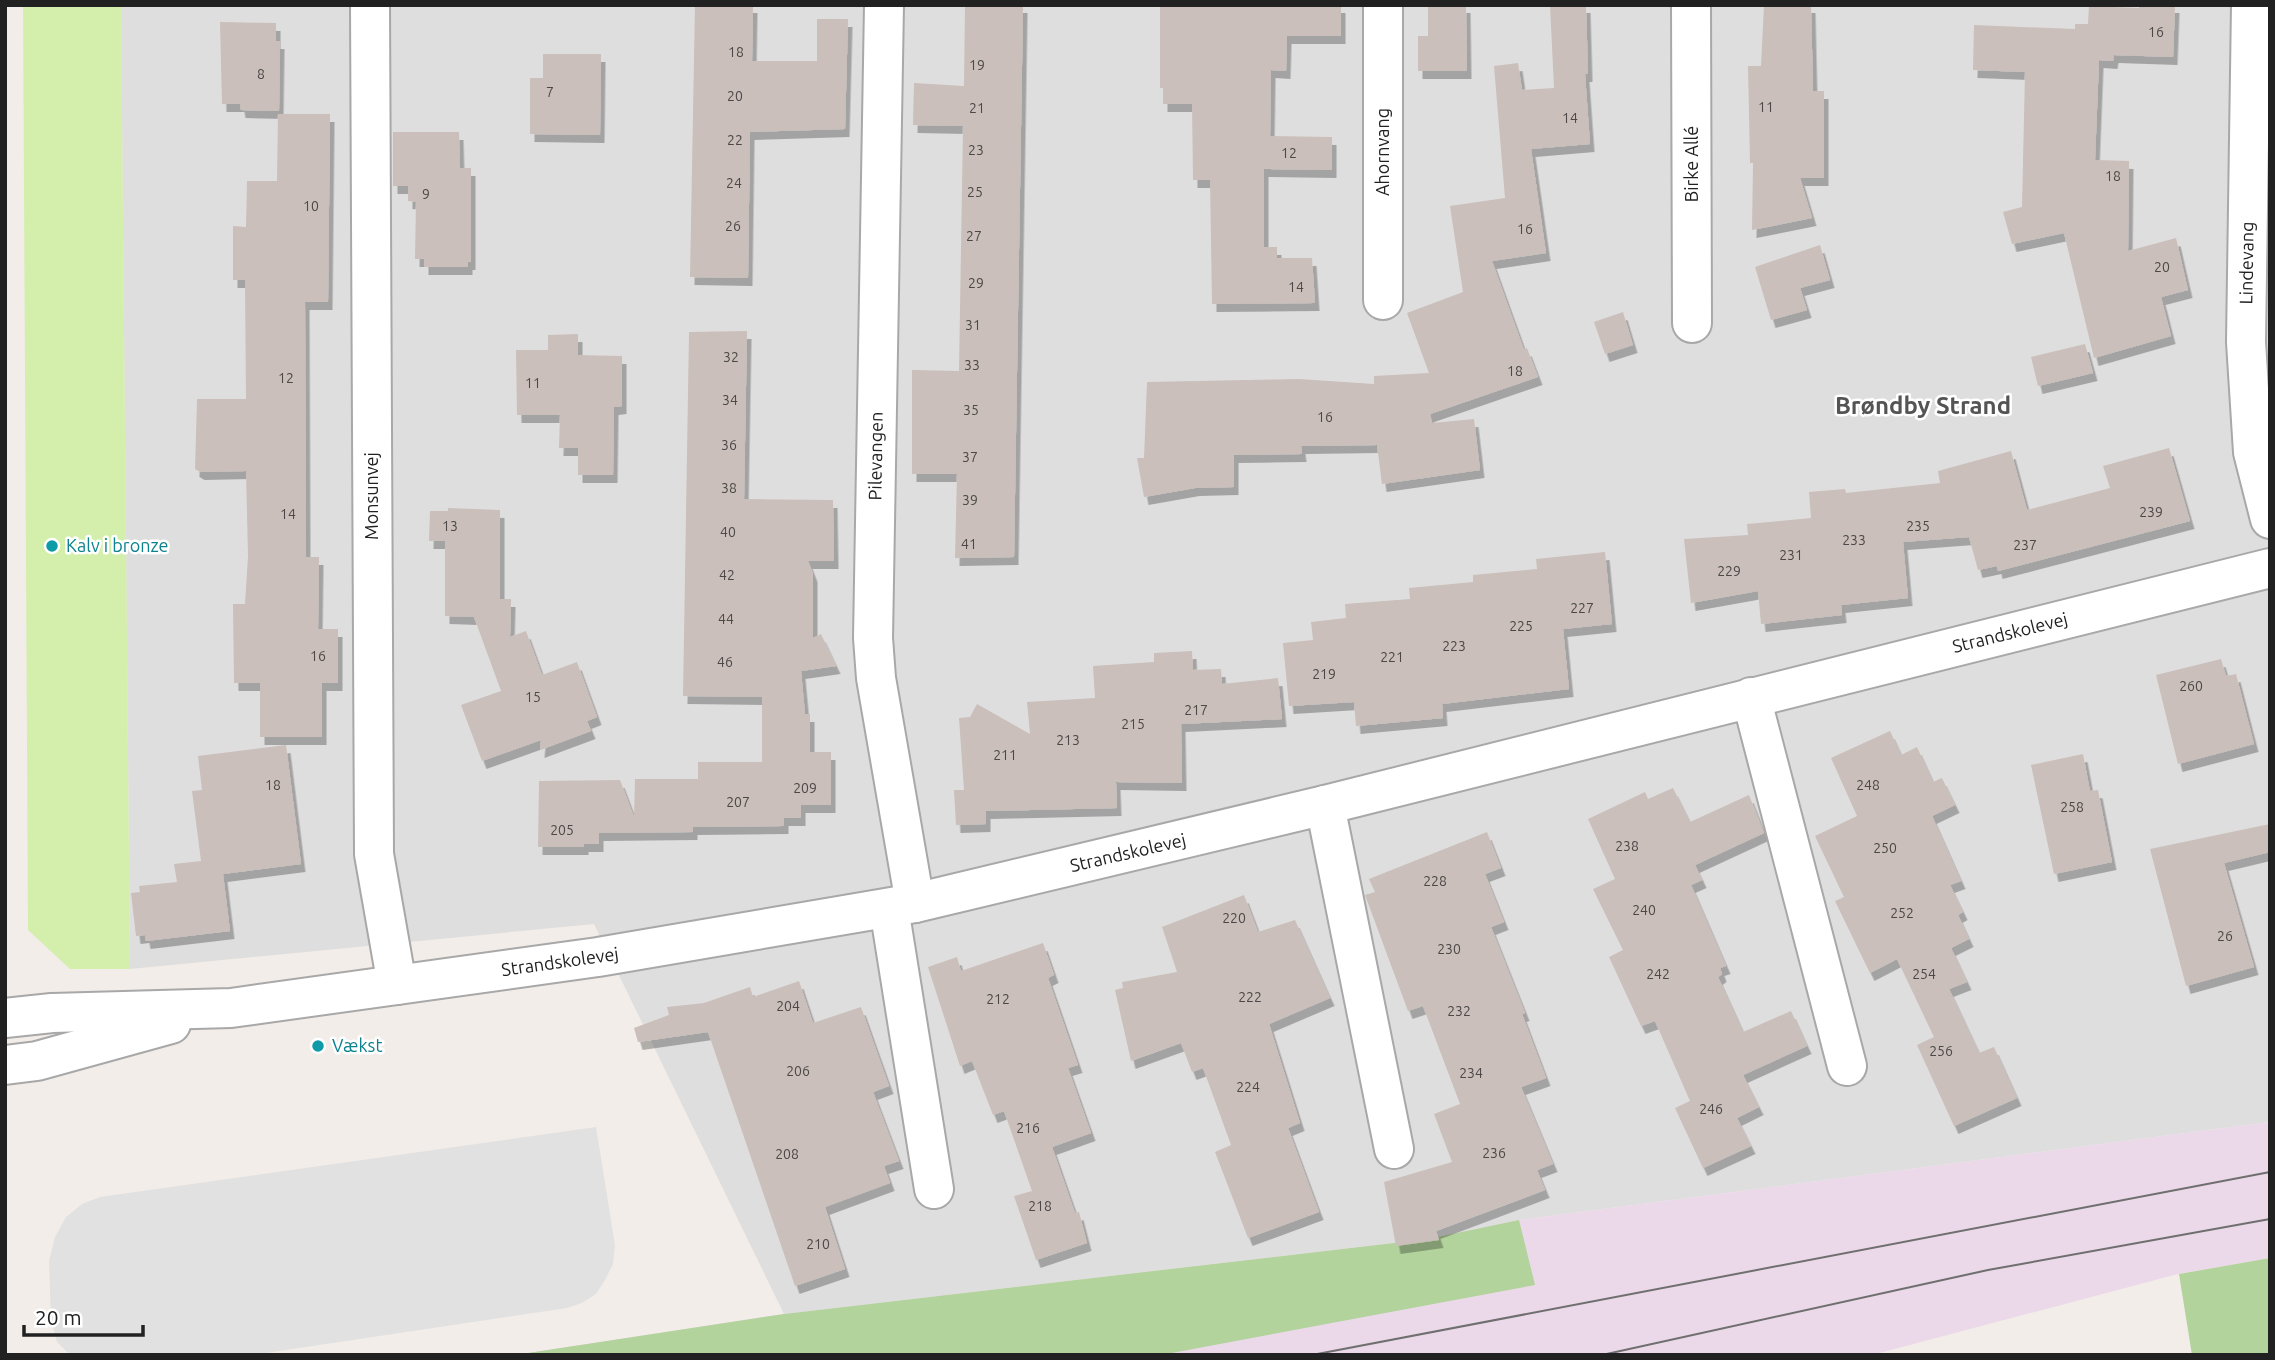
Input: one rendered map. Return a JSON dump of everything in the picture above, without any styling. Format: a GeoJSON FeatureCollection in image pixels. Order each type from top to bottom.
{"type":"FeatureCollection","features":[{"type":"Feature","properties":{"kind":"street","name":"Monsunvej"},"geometry":{"type":"LineString","coordinates":[[370,5],[374,854],[397,985]]}},
{"type":"Feature","properties":{"kind":"street","name":"Pilevangen"},"geometry":{"type":"LineString","coordinates":[[884,5],[873,638],[902,906]]}},
{"type":"Feature","properties":{"kind":"street","name":"Ahornvang"},"geometry":{"type":"LineString","coordinates":[[1383,5],[1383,300]]}},
{"type":"Feature","properties":{"kind":"street","name":"Birke Allé"},"geometry":{"type":"LineString","coordinates":[[1691,5],[1692,323]]}},
{"type":"Feature","properties":{"kind":"street","name":"Lindevang"},"geometry":{"type":"LineString","coordinates":[[2250,5],[2246,342],[2253,452],[2270,519]]}},
{"type":"Feature","properties":{"kind":"street","name":"Strandskolevej"},"geometry":{"type":"LineString","coordinates":[[5,1018],[52,1013],[231,1008],[598,957],[902,906],[1325,805],[2270,568]]}},
{"type":"Feature","properties":{"kind":"street"},"geometry":{"type":"LineString","coordinates":[[1751,697],[1847,1066]]}},
{"type":"Feature","properties":{"kind":"street"},"geometry":{"type":"LineString","coordinates":[[1325,805],[1394,1149]]}},
{"type":"Feature","properties":{"kind":"street"},"geometry":{"type":"LineString","coordinates":[[902,906],[934,1189]]}},
{"type":"Feature","properties":{"kind":"street","name":"Strandskolevej"},"geometry":{"type":"LineString","coordinates":[[5,1065],[37,1061],[231,1008]]}},
{"type":"Feature","properties":{"kind":"shaded area"},"geometry":{"type":"Polygon","coordinates":[[[121,5],[2270,5],[2270,1122],[1519,1220],[1428,1239],[784,1314],[594,924],[130,969],[121,5]]]}},
{"type":"Feature","properties":{"kind":"shaded area"},"geometry":{"type":"Polygon","coordinates":[[[2270,1122],[2270,1258],[2178,1274],[1872,1355],[515,1355],[784,1314],[1428,1239],[1519,1220],[2270,1122]]]}},
{"type":"Feature","properties":{"kind":"shaded area"},"geometry":{"type":"Polygon","coordinates":[[[596,1127],[615,1245],[613,1264],[605,1280],[596,1294],[582,1303],[567,1308],[253,1355],[70,1355],[57,1342],[51,1320],[49,1261],[55,1237],[66,1217],[82,1204],[100,1197],[596,1127]]]}},
{"type":"Feature","properties":{"kind":"green space"},"geometry":{"type":"Polygon","coordinates":[[[23,5],[121,5],[130,969],[70,969],[28,930],[23,5]]]}},
{"type":"Feature","properties":{"kind":"green space"},"geometry":{"type":"Polygon","coordinates":[[[1519,1220],[1535,1285],[1161,1355],[515,1355],[784,1314],[1428,1239],[1519,1220]]]}},
{"type":"Feature","properties":{"kind":"green space"},"geometry":{"type":"Polygon","coordinates":[[[2270,1258],[2270,1355],[2192,1355],[2179,1274],[2270,1258]]]}},
{"type":"Feature","properties":{"kind":"building"},"geometry":{"type":"Polygon","coordinates":[[[695,5],[753,5],[752,61],[817,61],[817,19],[848,19],[845,129],[750,132],[748,278],[690,277],[695,5]]]}},
{"type":"Feature","properties":{"kind":"building"},"geometry":{"type":"Polygon","coordinates":[[[965,5],[1023,5],[1014,557],[955,558],[957,474],[912,474],[912,370],[959,371],[963,126],[913,125],[914,83],[964,86],[965,5]]]}},
{"type":"Feature","properties":{"kind":"building"},"geometry":{"type":"Polygon","coordinates":[[[1160,5],[1341,5],[1341,36],[1287,36],[1286,71],[1271,70],[1270,136],[1332,137],[1332,170],[1264,169],[1264,247],[1277,247],[1277,258],[1312,258],[1315,303],[1212,304],[1210,180],[1193,180],[1192,104],[1163,104],[1163,88],[1160,88],[1160,5]]]}},
{"type":"Feature","properties":{"kind":"building"},"geometry":{"type":"Polygon","coordinates":[[[1428,5],[1466,5],[1467,71],[1418,71],[1418,36],[1428,36],[1428,5]]]}},
{"type":"Feature","properties":{"kind":"building"},"geometry":{"type":"Polygon","coordinates":[[[1550,5],[1586,5],[1588,74],[1585,74],[1590,144],[1531,149],[1546,253],[1492,261],[1524,350],[1527,348],[1538,377],[1430,414],[1432,423],[1474,419],[1480,470],[1382,484],[1377,445],[1301,446],[1302,454],[1234,455],[1234,487],[1195,488],[1144,497],[1137,458],[1144,458],[1147,382],[1299,379],[1374,384],[1374,376],[1429,373],[1407,313],[1463,292],[1450,206],[1505,198],[1494,66],[1518,63],[1522,90],[1554,88],[1550,5]]]}},
{"type":"Feature","properties":{"kind":"building"},"geometry":{"type":"Polygon","coordinates":[[[1764,5],[1811,5],[1813,91],[1824,91],[1824,178],[1800,178],[1812,218],[1752,230],[1753,163],[1750,163],[1748,66],[1761,66],[1764,5]]]}},
{"type":"Feature","properties":{"kind":"building"},"geometry":{"type":"Polygon","coordinates":[[[2139,5],[2175,5],[2173,57],[2114,55],[2113,61],[2099,60],[2095,160],[2129,161],[2128,251],[2176,238],[2188,290],[2161,297],[2171,336],[2094,358],[2064,233],[2012,244],[2003,212],[2022,207],[2025,72],[1973,70],[1974,25],[2075,29],[2075,24],[2088,24],[2089,6],[2139,8],[2139,5]]]}},
{"type":"Feature","properties":{"kind":"building"},"geometry":{"type":"Polygon","coordinates":[[[220,22],[276,23],[276,41],[280,41],[279,111],[241,110],[240,104],[222,104],[220,22]]]}},
{"type":"Feature","properties":{"kind":"building"},"geometry":{"type":"Polygon","coordinates":[[[543,54],[601,54],[600,135],[530,134],[530,78],[543,78],[543,54]]]}},
{"type":"Feature","properties":{"kind":"building"},"geometry":{"type":"Polygon","coordinates":[[[278,114],[330,114],[328,302],[305,302],[306,557],[319,557],[318,629],[338,629],[338,683],[322,683],[322,737],[260,737],[260,683],[234,683],[233,604],[245,604],[248,556],[246,471],[200,472],[195,469],[197,399],[246,399],[245,280],[233,280],[233,226],[246,227],[247,181],[277,181],[278,114]]]}},
{"type":"Feature","properties":{"kind":"building"},"geometry":{"type":"Polygon","coordinates":[[[393,132],[459,132],[460,168],[471,168],[471,262],[468,262],[468,267],[424,267],[424,259],[415,259],[416,202],[408,201],[408,186],[393,186],[393,132]]]}},
{"type":"Feature","properties":{"kind":"building"},"geometry":{"type":"Polygon","coordinates":[[[1820,245],[1830,280],[1800,288],[1807,310],[1771,320],[1755,267],[1820,245]]]}},
{"type":"Feature","properties":{"kind":"building"},"geometry":{"type":"Polygon","coordinates":[[[1623,312],[1633,345],[1605,354],[1594,322],[1623,312]]]}},
{"type":"Feature","properties":{"kind":"building"},"geometry":{"type":"Polygon","coordinates":[[[747,331],[744,499],[833,500],[834,561],[808,561],[813,574],[813,638],[821,634],[836,666],[801,671],[805,714],[810,714],[810,752],[831,752],[831,805],[801,805],[801,818],[784,818],[784,826],[693,827],[693,832],[599,833],[599,844],[584,844],[584,847],[538,847],[539,781],[620,780],[634,817],[635,779],[698,779],[698,762],[762,762],[762,697],[683,696],[689,332],[747,331]]]}},
{"type":"Feature","properties":{"kind":"building"},"geometry":{"type":"Polygon","coordinates":[[[578,334],[578,355],[622,356],[622,406],[614,407],[613,475],[578,475],[578,448],[559,448],[560,415],[517,415],[516,350],[548,350],[548,335],[578,334]]]}},
{"type":"Feature","properties":{"kind":"building"},"geometry":{"type":"Polygon","coordinates":[[[2085,344],[2093,373],[2038,386],[2031,357],[2085,344]]]}},
{"type":"Feature","properties":{"kind":"building"},"geometry":{"type":"Polygon","coordinates":[[[2169,448],[2190,521],[1998,571],[1997,566],[1978,570],[1969,537],[1903,542],[1908,598],[1841,605],[1842,615],[1761,624],[1758,591],[1691,603],[1684,539],[1748,535],[1747,524],[1811,518],[1809,492],[1845,489],[1846,493],[1940,483],[1938,471],[2011,451],[2027,510],[2110,488],[2103,466],[2169,448]]]}},
{"type":"Feature","properties":{"kind":"building"},"geometry":{"type":"Polygon","coordinates":[[[448,508],[500,510],[500,599],[511,599],[510,637],[526,631],[542,675],[577,662],[597,717],[587,721],[591,731],[540,750],[541,740],[482,761],[461,705],[501,691],[474,617],[445,616],[445,541],[429,541],[430,511],[448,511],[448,508]]]}},
{"type":"Feature","properties":{"kind":"building"},"geometry":{"type":"Polygon","coordinates":[[[1605,552],[1612,624],[1563,629],[1569,689],[1442,704],[1443,718],[1356,726],[1354,702],[1289,706],[1283,643],[1313,640],[1311,622],[1346,618],[1345,604],[1410,599],[1409,588],[1473,582],[1473,575],[1537,569],[1536,559],[1605,552]]]}},
{"type":"Feature","properties":{"kind":"building"},"geometry":{"type":"Polygon","coordinates":[[[1192,651],[1193,670],[1221,669],[1222,684],[1278,678],[1282,719],[1181,724],[1182,783],[1116,782],[1117,808],[986,811],[986,824],[956,825],[954,790],[964,790],[959,718],[970,717],[977,704],[1030,734],[1027,702],[1095,698],[1093,666],[1154,662],[1154,653],[1192,651]]]}},
{"type":"Feature","properties":{"kind":"building"},"geometry":{"type":"Polygon","coordinates":[[[2221,659],[2226,676],[2236,674],[2254,744],[2178,764],[2156,675],[2221,659]]]}},
{"type":"Feature","properties":{"kind":"building"},"geometry":{"type":"Polygon","coordinates":[[[1890,731],[1901,755],[1917,747],[1933,782],[1942,778],[1955,805],[1932,816],[1961,881],[1950,885],[1963,912],[1958,915],[1969,939],[1951,948],[1967,982],[1949,989],[1979,1053],[1994,1047],[2017,1098],[1954,1126],[1917,1045],[1934,1037],[1897,959],[1870,973],[1835,901],[1844,897],[1815,836],[1857,816],[1831,758],[1890,731]]]}},
{"type":"Feature","properties":{"kind":"building"},"geometry":{"type":"Polygon","coordinates":[[[286,745],[301,864],[223,874],[230,931],[146,941],[145,935],[136,936],[131,893],[140,892],[139,886],[177,882],[174,864],[201,861],[192,791],[202,790],[198,756],[286,745]]]}},
{"type":"Feature","properties":{"kind":"building"},"geometry":{"type":"Polygon","coordinates":[[[2083,754],[2090,791],[2098,790],[2112,862],[2054,874],[2031,765],[2083,754]]]}},
{"type":"Feature","properties":{"kind":"building"},"geometry":{"type":"Polygon","coordinates":[[[1673,788],[1690,822],[1749,795],[1764,833],[1695,865],[1702,880],[1691,885],[1726,966],[1720,968],[1722,974],[1718,977],[1743,1032],[1791,1011],[1807,1046],[1743,1075],[1759,1107],[1737,1118],[1751,1146],[1703,1168],[1675,1108],[1690,1101],[1655,1021],[1641,1026],[1609,957],[1623,950],[1593,889],[1615,879],[1588,819],[1645,792],[1648,799],[1673,788]]]}},
{"type":"Feature","properties":{"kind":"building"},"geometry":{"type":"Polygon","coordinates":[[[2270,824],[2270,852],[2224,863],[2254,967],[2186,986],[2150,849],[2270,824]]]}},
{"type":"Feature","properties":{"kind":"building"},"geometry":{"type":"Polygon","coordinates":[[[1487,832],[1501,868],[1485,874],[1504,922],[1491,927],[1525,1013],[1522,1014],[1546,1078],[1521,1087],[1553,1164],[1537,1170],[1545,1190],[1436,1231],[1439,1240],[1396,1246],[1384,1182],[1452,1162],[1434,1114],[1460,1104],[1423,1006],[1408,1011],[1365,895],[1375,892],[1369,879],[1487,832]]]}},
{"type":"Feature","properties":{"kind":"building"},"geometry":{"type":"Polygon","coordinates":[[[1244,895],[1258,932],[1295,920],[1330,998],[1269,1024],[1300,1123],[1288,1128],[1319,1212],[1248,1238],[1215,1152],[1231,1145],[1203,1068],[1192,1072],[1181,1043],[1131,1061],[1115,990],[1123,988],[1122,982],[1177,972],[1162,927],[1244,895]]]}},
{"type":"Feature","properties":{"kind":"building"},"geometry":{"type":"Polygon","coordinates":[[[1043,943],[1054,975],[1048,978],[1078,1065],[1068,1068],[1091,1133],[1052,1147],[1075,1213],[1079,1212],[1087,1243],[1036,1260],[1014,1196],[1032,1191],[1004,1111],[993,1115],[972,1061],[960,1066],[928,967],[957,957],[961,971],[1043,943]]]}},
{"type":"Feature","properties":{"kind":"building"},"geometry":{"type":"Polygon","coordinates":[[[799,981],[813,1023],[861,1007],[889,1086],[873,1092],[899,1161],[884,1166],[890,1183],[825,1207],[845,1269],[795,1286],[708,1032],[638,1042],[634,1028],[669,1015],[667,1007],[704,1003],[750,987],[753,997],[799,981]]]}},
{"type":"Feature","properties":{"kind":"tram line"},"geometry":{"type":"LineString","coordinates":[[1312,1355],[2270,1172]]}},
{"type":"Feature","properties":{"kind":"tram line"},"geometry":{"type":"LineString","coordinates":[[1602,1355],[1988,1270],[2270,1219]]}},
{"type":"Feature","properties":{"kind":"place","name":"Kalv i bronze"},"geometry":{"type":"Point","coordinates":[52,546]}},
{"type":"Feature","properties":{"kind":"place","name":"Vækst"},"geometry":{"type":"Point","coordinates":[318,1046]}},
{"type":"Feature","properties":{"kind":"district","name":"Brøndby Strand"},"geometry":{"type":"Point","coordinates":[1923,406]}}]}
